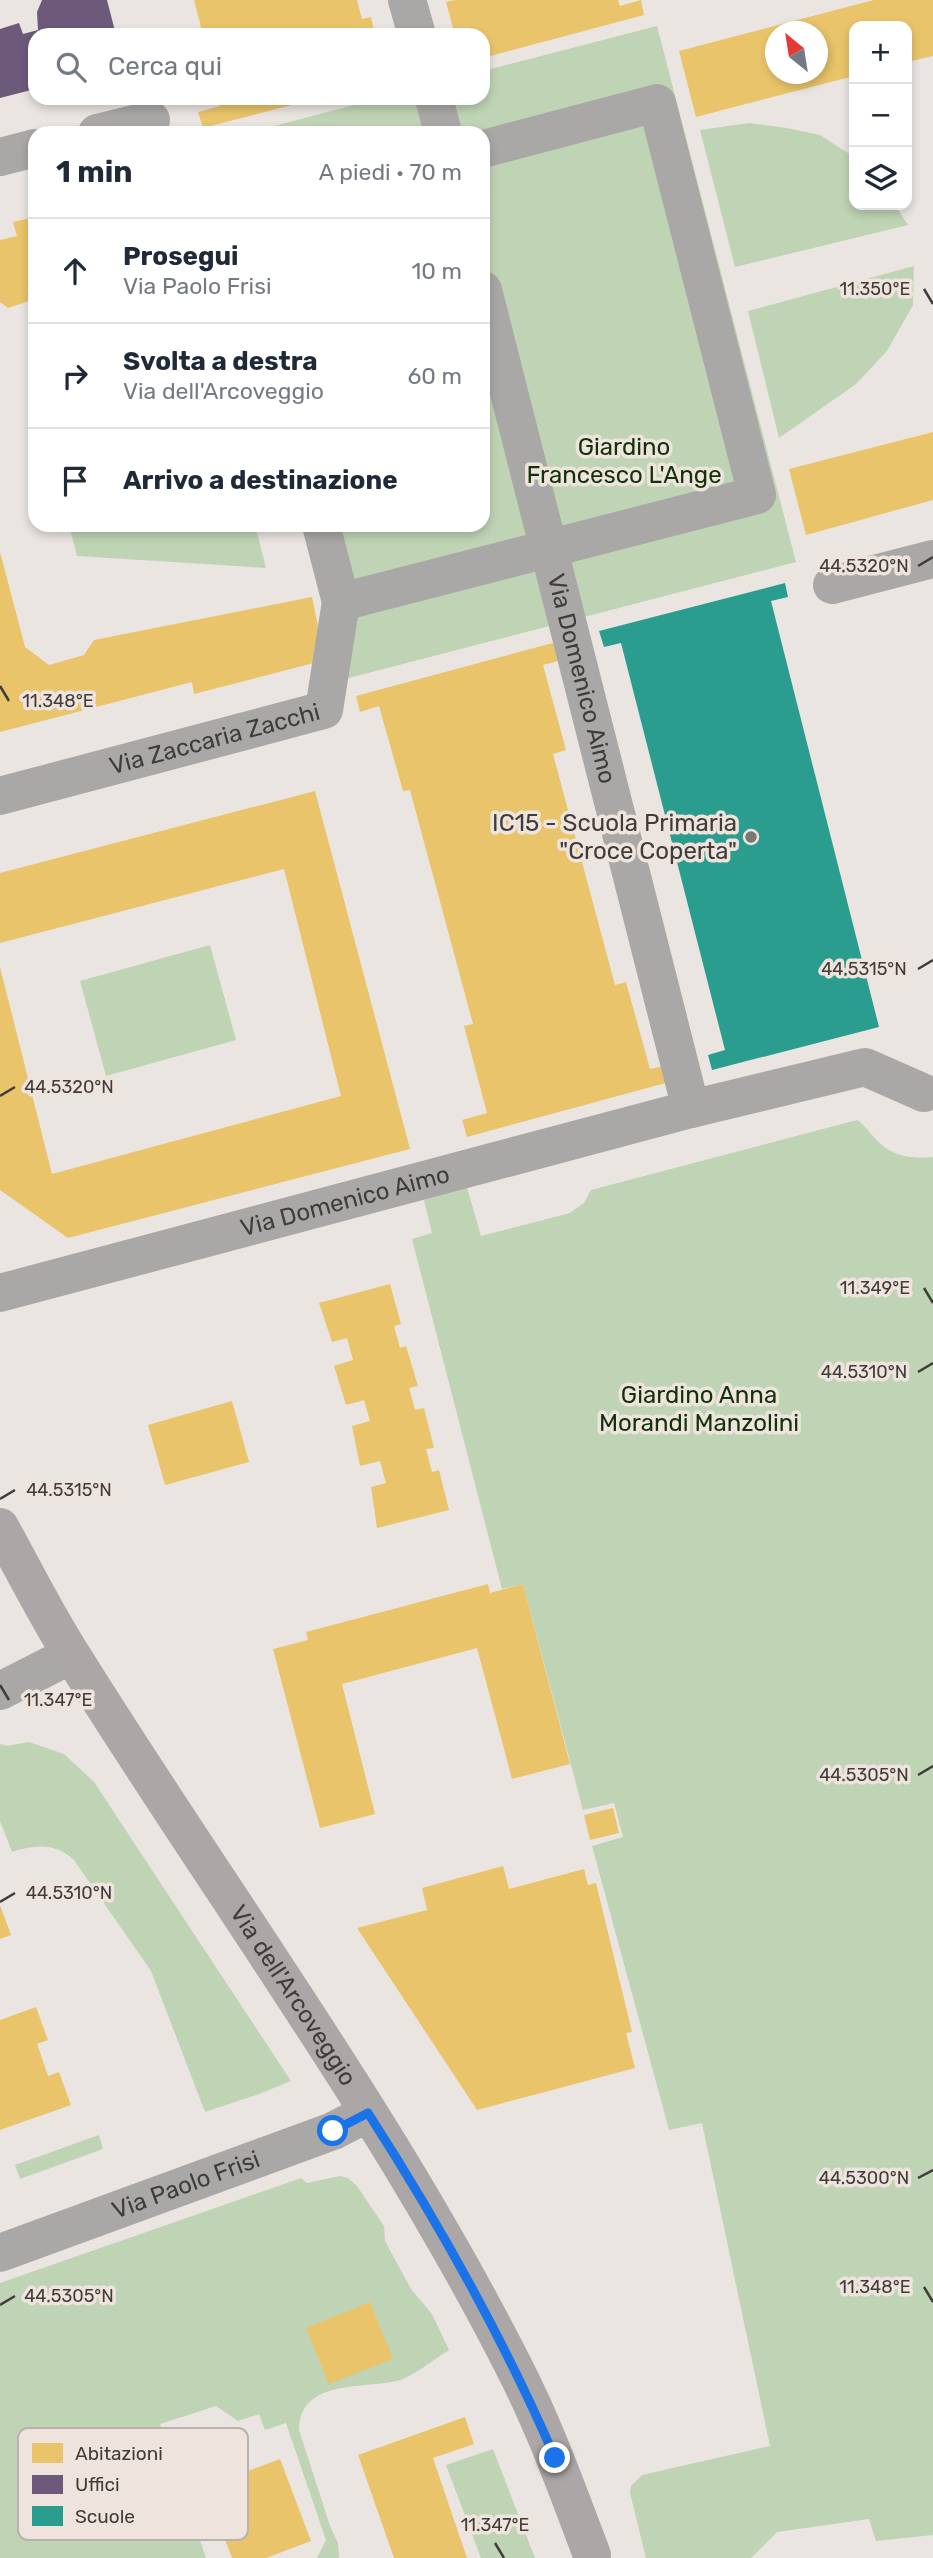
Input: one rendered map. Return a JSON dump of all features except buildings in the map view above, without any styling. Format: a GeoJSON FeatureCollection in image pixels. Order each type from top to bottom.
{"type":"FeatureCollection","features":[{"type":"Feature","properties":{"kind":"street"},"geometry":{"type":"LineString","coordinates":[[407,0],[415,28]]}},
{"type":"Feature","properties":{"kind":"street"},"geometry":{"type":"LineString","coordinates":[[323,532],[341,602],[757,495],[657,103],[490,147]]}},
{"type":"Feature","properties":{"kind":"street"},"geometry":{"type":"LineString","coordinates":[[435,105],[441,126]]}},
{"type":"Feature","properties":{"kind":"street"},"geometry":{"type":"LineString","coordinates":[[126,126],[151,120]]}},
{"type":"Feature","properties":{"kind":"street"},"geometry":{"type":"LineString","coordinates":[[0,157],[28,150]]}},
{"type":"Feature","properties":{"kind":"street","name":"Via Domenico Aimo"},"geometry":{"type":"LineString","coordinates":[[490,318],[691,1109]]}},
{"type":"Feature","properties":{"kind":"street"},"geometry":{"type":"LineString","coordinates":[[832,585],[933,559]]}},
{"type":"Feature","properties":{"kind":"street","name":"Via Zaccaria Zacchi"},"geometry":{"type":"LineString","coordinates":[[0,796],[324,710],[341,602]]}},
{"type":"Feature","properties":{"kind":"street","name":"Via Domenico Aimo"},"geometry":{"type":"LineString","coordinates":[[0,1293],[691,1109],[866,1067],[924,1093]]}},
{"type":"Feature","properties":{"kind":"street","name":"Via dell'Arcoveggio"},"geometry":{"type":"LineString","coordinates":[[0,1527],[71,1655],[368,2113],[444,2236],[516,2369],[555,2458],[592,2555]]}},
{"type":"Feature","properties":{"kind":"street"},"geometry":{"type":"LineString","coordinates":[[0,1691],[71,1655]]}},
{"type":"Feature","properties":{"kind":"street","name":"Via Paolo Frisi"},"geometry":{"type":"LineString","coordinates":[[0,2253],[312,2140],[368,2113]]}},
{"type":"Feature","properties":{"kind":"green space","name":"Giardino Francesco L'Ange"},"geometry":{"type":"Polygon","coordinates":[[[657,26],[796,562],[345,679],[307,532],[490,532],[490,126],[274,126],[354,105],[490,105],[490,69],[657,26]]]}},
{"type":"Feature","properties":{"kind":"green space"},"geometry":{"type":"Polygon","coordinates":[[[749,123],[820,135],[849,154],[849,210],[898,210],[908,225],[735,267],[700,130],[749,123]]]}},
{"type":"Feature","properties":{"kind":"green space"},"geometry":{"type":"Polygon","coordinates":[[[914,266],[913,305],[887,351],[856,384],[779,438],[748,311],[914,266]]]}},
{"type":"Feature","properties":{"kind":"green space"},"geometry":{"type":"Polygon","coordinates":[[[71,532],[257,532],[266,568],[77,556],[71,532]]]}},
{"type":"Feature","properties":{"kind":"green space"},"geometry":{"type":"Polygon","coordinates":[[[210,945],[236,1040],[106,1076],[80,981],[210,945]]]}},
{"type":"Feature","properties":{"kind":"green space","name":"Giardino Anna Morandi Manzolini"},"geometry":{"type":"Polygon","coordinates":[[[857,1120],[879,1143],[893,1152],[908,1157],[933,1157],[933,2535],[876,2541],[869,2519],[777,2532],[751,2558],[646,2558],[630,2493],[631,2486],[642,2475],[770,2446],[702,2123],[669,2130],[592,1846],[623,1837],[614,1803],[583,1810],[523,1584],[502,1589],[412,1239],[432,1233],[423,1196],[466,1184],[481,1236],[570,1213],[584,1203],[591,1190],[857,1120]]]}},
{"type":"Feature","properties":{"kind":"green space"},"geometry":{"type":"Polygon","coordinates":[[[29,1742],[64,1754],[94,1782],[291,2081],[205,2112],[151,1971],[74,1860],[52,1848],[28,1848],[12,1852],[0,1821],[0,1744],[7,1746],[29,1742]]]}},
{"type":"Feature","properties":{"kind":"green space"},"geometry":{"type":"Polygon","coordinates":[[[99,2135],[103,2149],[20,2179],[15,2165],[99,2135]]]}},
{"type":"Feature","properties":{"kind":"green space"},"geometry":{"type":"Polygon","coordinates":[[[340,2176],[348,2178],[357,2186],[384,2226],[385,2241],[411,2289],[432,2314],[449,2350],[403,2379],[335,2389],[321,2394],[310,2402],[302,2414],[299,2430],[338,2543],[339,2558],[317,2558],[326,2540],[286,2423],[265,2430],[259,2414],[238,2421],[216,2406],[160,2424],[161,2428],[18,2428],[18,2540],[200,2540],[206,2558],[0,2558],[0,2283],[301,2178],[307,2183],[340,2176]]]}},
{"type":"Feature","properties":{"kind":"green space"},"geometry":{"type":"Polygon","coordinates":[[[493,2449],[535,2558],[481,2558],[446,2465],[493,2449]]]}},
{"type":"Feature","properties":{"kind":"place","name":"IC15 - Scuola Primaria \"Croce Coperta\""},"geometry":{"type":"Point","coordinates":[751,837]}},
{"type":"Feature","properties":{"kind":"route"},"geometry":{"type":"LineString","coordinates":[[333,2131],[368,2113],[466,2275],[516,2369],[555,2458]]}}]}
